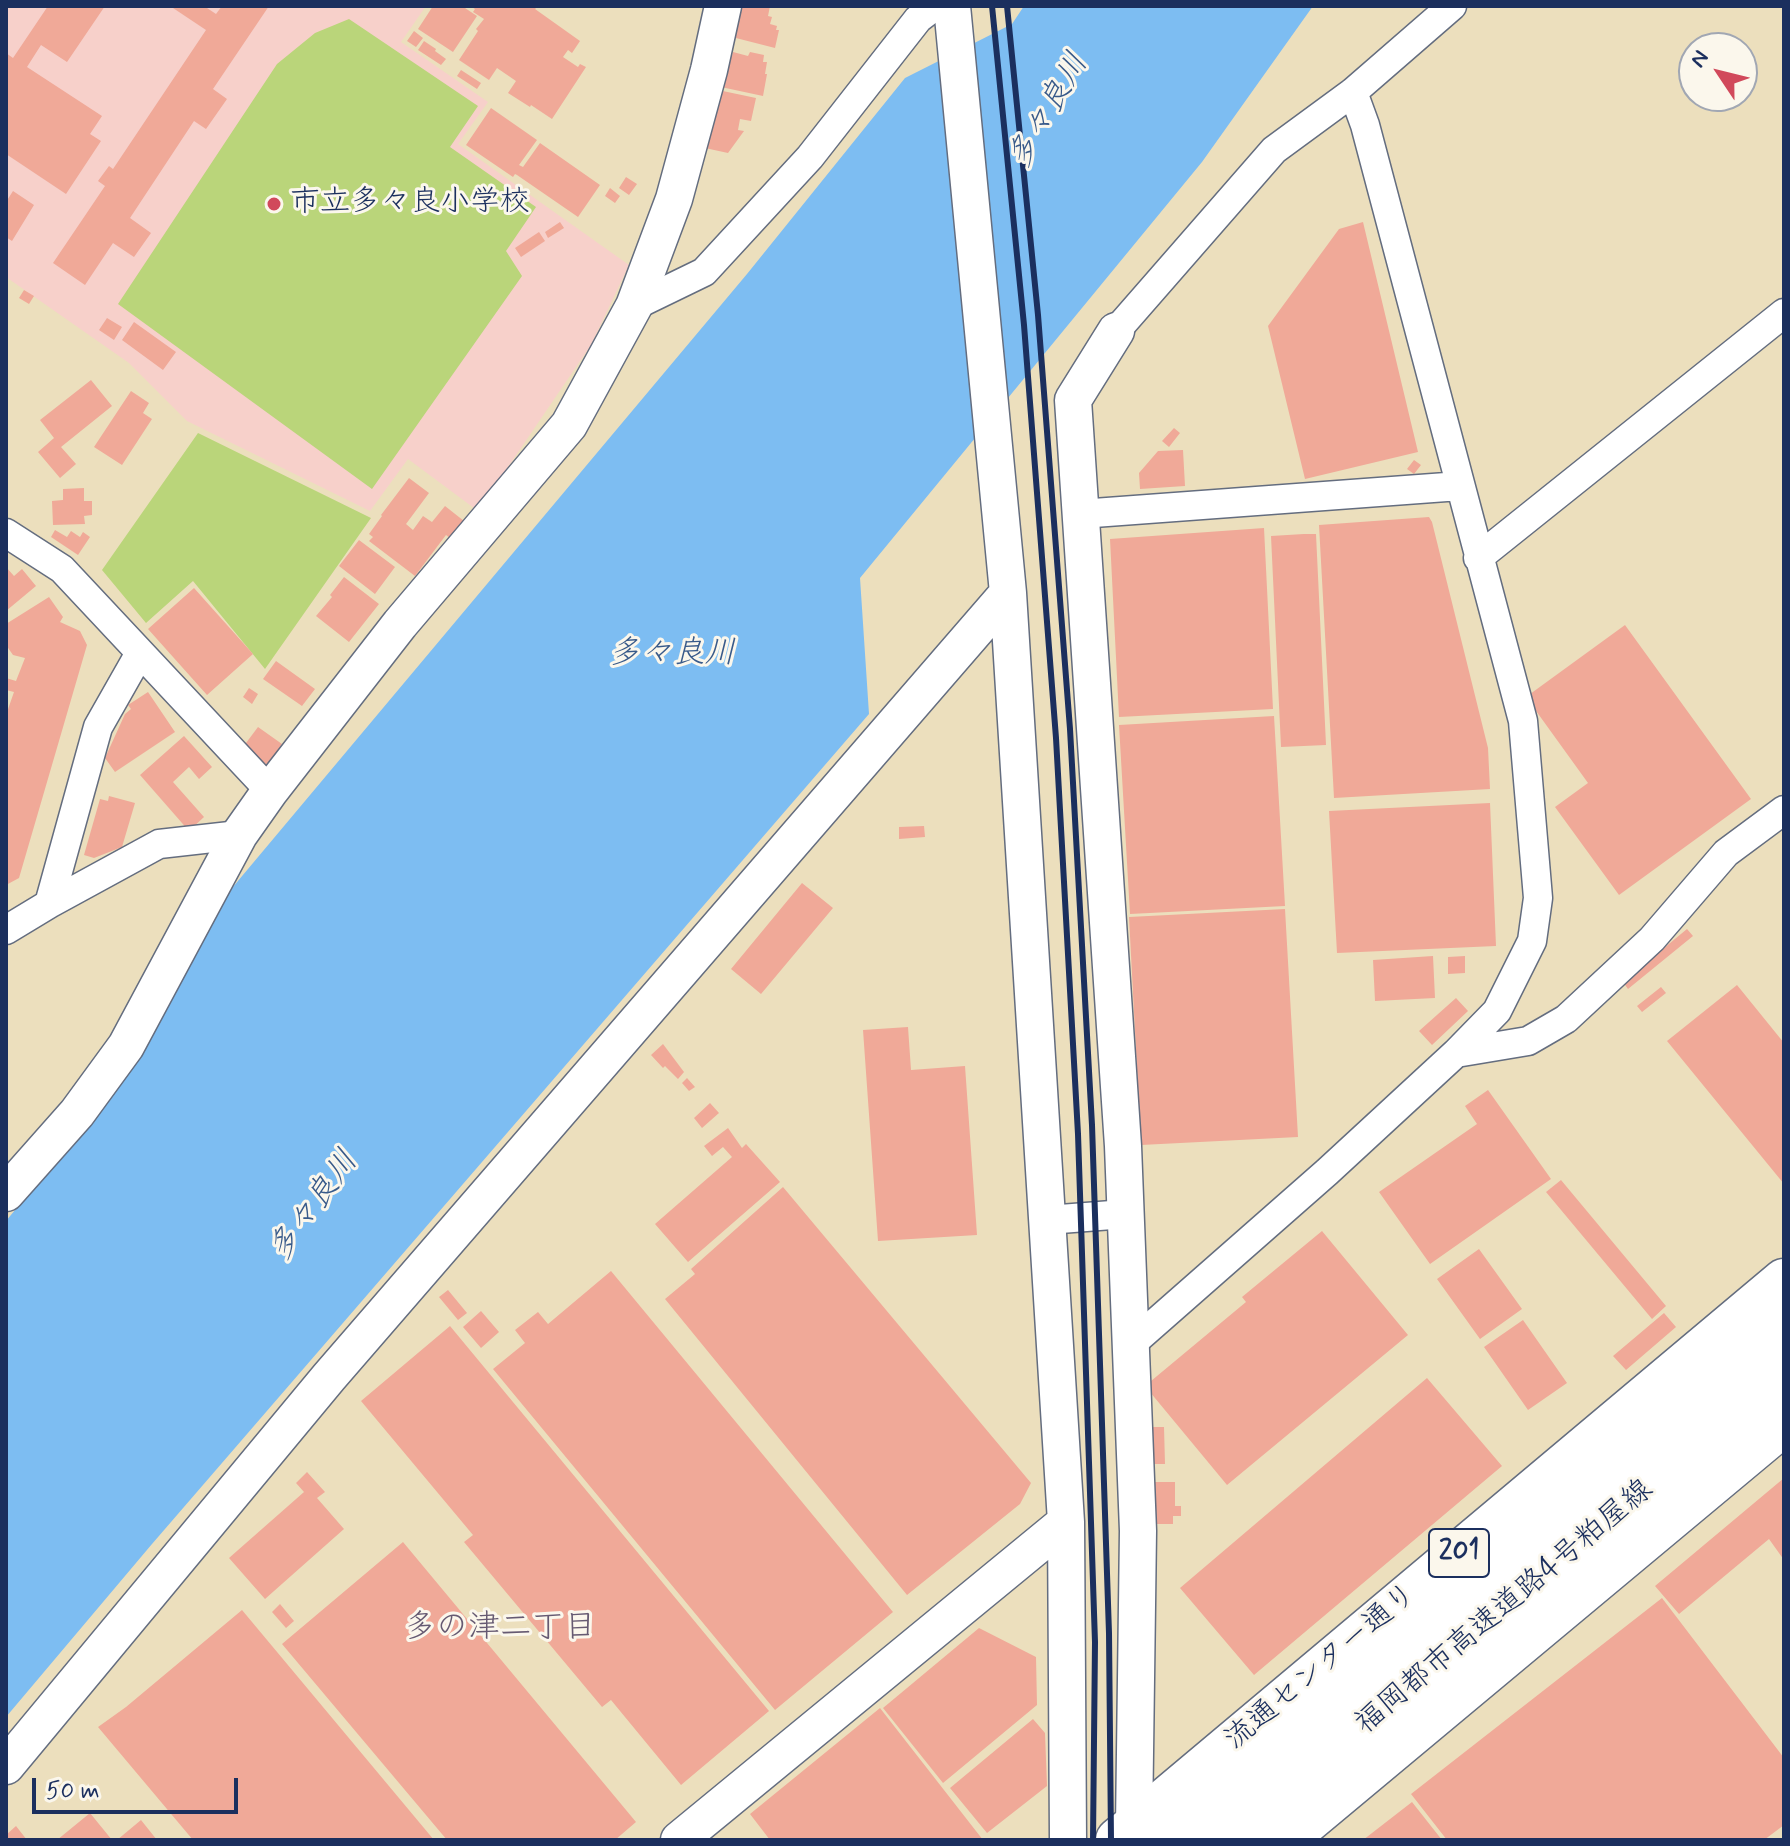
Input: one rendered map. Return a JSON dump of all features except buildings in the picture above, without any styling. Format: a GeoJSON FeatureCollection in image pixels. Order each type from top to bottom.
{"type":"FeatureCollection","features":[{"type":"Feature","properties":{"kind":"highway","name":"流通センター通り"},"geometry":{"type":"LineString","coordinates":[[1142,1835],[1784,1281]]}},
{"type":"Feature","properties":{"kind":"highway","name":"福岡都市高速道路4号粕屋線"},"geometry":{"type":"LineString","coordinates":[[1142,1835],[1581,1503],[1784,1330]]}},
{"type":"Feature","properties":{"kind":"highway","name":"福岡都市高速道路4号粕屋線"},"geometry":{"type":"LineString","coordinates":[[1227,1840],[1784,1375]]}},
{"type":"Feature","properties":{"kind":"highway"},"geometry":{"type":"LineString","coordinates":[[1284,1840],[1784,1423]]}},
{"type":"Feature","properties":{"kind":"street"},"geometry":{"type":"LineString","coordinates":[[6,1193],[77,1113],[126,1046],[239,835],[270,791],[400,624],[569,425],[634,306],[674,199],[723,6]]}},
{"type":"Feature","properties":{"kind":"street"},"geometry":{"type":"LineString","coordinates":[[1142,1835],[1138,1531],[1120,1099],[1073,400],[1116,331],[1274,150],[1353,92],[1452,6]]}},
{"type":"Feature","properties":{"kind":"street"},"geometry":{"type":"LineString","coordinates":[[634,306],[704,272],[810,157],[918,19],[947,10],[1008,593],[1066,1522],[1068,1840]]}},
{"type":"Feature","properties":{"kind":"street"},"geometry":{"type":"LineString","coordinates":[[1129,1346],[1327,1172],[1456,1053],[1497,1011],[1532,941],[1538,898],[1523,721],[1365,125],[1353,92]]}},
{"type":"Feature","properties":{"kind":"street"},"geometry":{"type":"LineString","coordinates":[[1478,558],[1784,313]]}},
{"type":"Feature","properties":{"kind":"street"},"geometry":{"type":"LineString","coordinates":[[1080,514],[1460,486]]}},
{"type":"Feature","properties":{"kind":"street"},"geometry":{"type":"LineString","coordinates":[[6,533],[62,569],[270,791]]}},
{"type":"Feature","properties":{"kind":"street"},"geometry":{"type":"LineString","coordinates":[[6,1766],[329,1377],[1008,593]]}},
{"type":"Feature","properties":{"kind":"street"},"geometry":{"type":"LineString","coordinates":[[49,904],[98,727],[140,653]]}},
{"type":"Feature","properties":{"kind":"street"},"geometry":{"type":"LineString","coordinates":[[1456,1053],[1528,1041],[1566,1019],[1652,939],[1726,853],[1784,810]]}},
{"type":"Feature","properties":{"kind":"street"},"geometry":{"type":"LineString","coordinates":[[6,930],[159,844],[239,835]]}},
{"type":"Feature","properties":{"kind":"street"},"geometry":{"type":"LineString","coordinates":[[1047,1220],[1125,1214]]}},
{"type":"Feature","properties":{"kind":"street"},"geometry":{"type":"LineString","coordinates":[[679,1840],[1066,1522]]}},
{"type":"Feature","properties":{"kind":"shaded area","name":"市立多々良小学校"},"geometry":{"type":"Polygon","coordinates":[[[6,6],[426,6],[401,42],[488,102],[458,144],[629,265],[591,345],[478,511],[408,459],[370,511],[187,421],[129,363],[6,277],[6,6]]]}},
{"type":"Feature","properties":{"kind":"green space"},"geometry":{"type":"Polygon","coordinates":[[[349,19],[478,106],[450,147],[536,207],[506,251],[522,276],[372,489],[118,304],[277,64],[315,33],[349,19]]]}},
{"type":"Feature","properties":{"kind":"green space"},"geometry":{"type":"Polygon","coordinates":[[[198,433],[371,518],[265,669],[193,581],[146,623],[102,570],[198,433]]]}},
{"type":"Feature","properties":{"kind":"water","name":"多々良川"},"geometry":{"type":"Polygon","coordinates":[[[1024,6],[1313,6],[1202,162],[860,578],[869,714],[6,1717],[6,1221],[114,1089],[227,894],[747,274],[905,78],[1012,24],[1024,6]]]}},
{"type":"Feature","properties":{"kind":"railway"},"geometry":{"type":"LineString","coordinates":[[992,6],[1024,325],[1056,738],[1078,1134],[1095,1642],[1093,1840]]}},
{"type":"Feature","properties":{"kind":"railway"},"geometry":{"type":"LineString","coordinates":[[1007,6],[1038,315],[1070,729],[1092,1125],[1109,1633],[1111,1840]]}},
{"type":"Feature","properties":{"kind":"place","name":"市立多々良小学校"},"geometry":{"type":"Point","coordinates":[274,204]}},
{"type":"Feature","properties":{"kind":"district","name":"多の津二丁目"},"geometry":{"type":"Point","coordinates":[500,1629]}}]}
